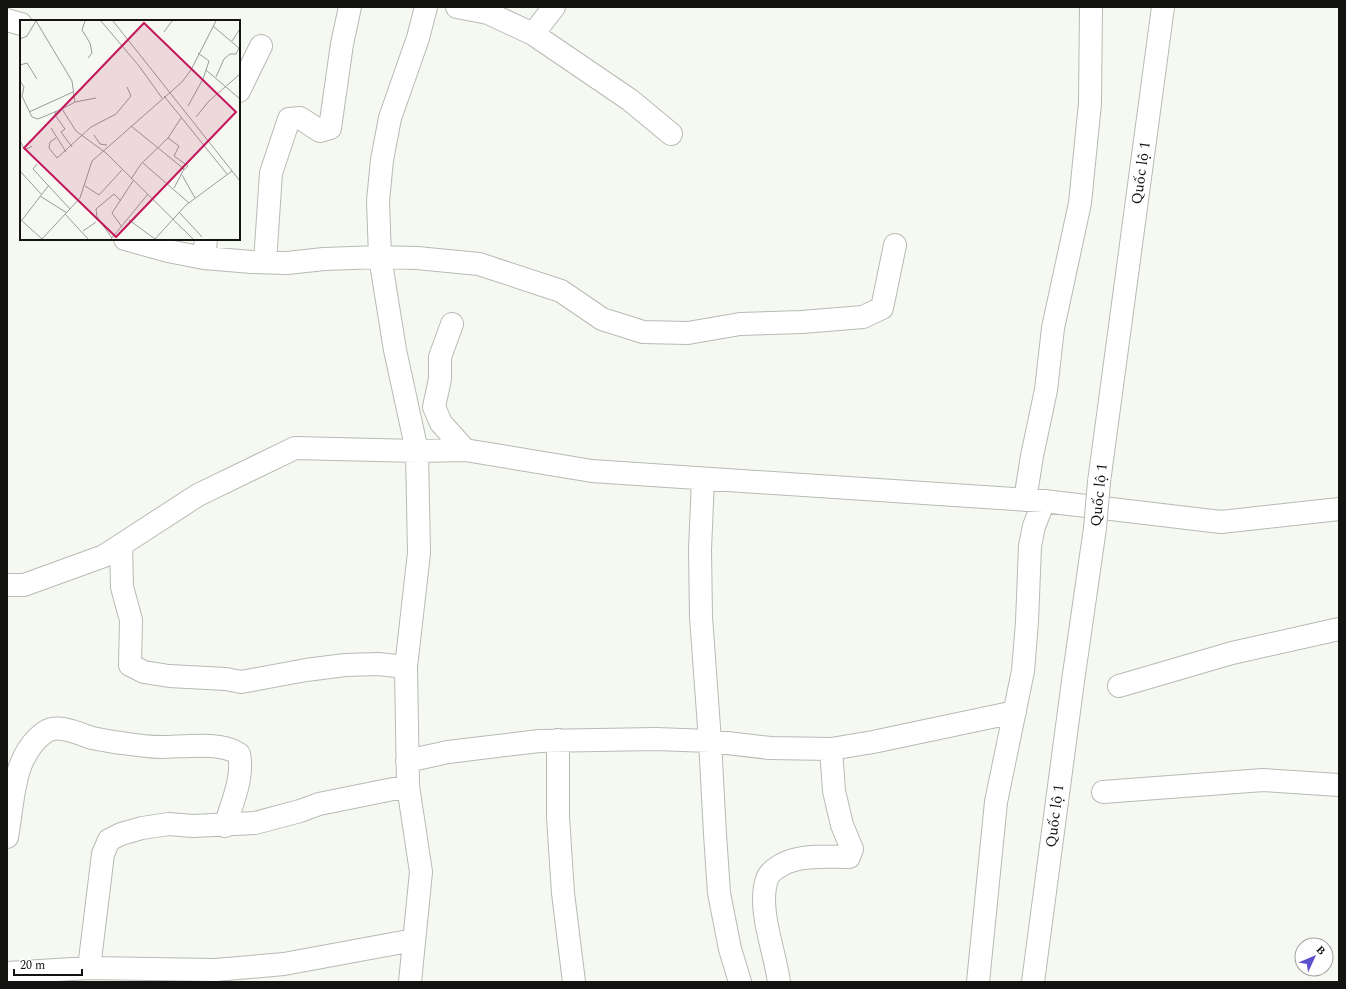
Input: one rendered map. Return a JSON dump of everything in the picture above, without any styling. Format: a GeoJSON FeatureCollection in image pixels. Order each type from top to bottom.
{"type":"FeatureCollection","features":[{"type":"Feature","properties":{"kind":"main road"},"geometry":{"type":"LineString","coordinates":[[265,262],[272,173],[279,146],[289,119],[300,118],[320,131],[330,128],[342,44],[350,7]]}},
{"type":"Feature","properties":{"kind":"main road"},"geometry":{"type":"LineString","coordinates":[[410,982],[421,872],[408,786],[406,668],[419,553],[417,451],[395,350],[380,257],[378,201],[382,160],[390,118],[418,38],[426,7]]}},
{"type":"Feature","properties":{"kind":"main road"},"geometry":{"type":"LineString","coordinates":[[457,7],[488,13],[533,34],[630,100],[671,134]]}},
{"type":"Feature","properties":{"kind":"main road"},"geometry":{"type":"LineString","coordinates":[[533,34],[554,7]]}},
{"type":"Feature","properties":{"kind":"main road"},"geometry":{"type":"LineString","coordinates":[[978,982],[996,802],[1015,712],[1026,645],[1030,546],[1034,526],[1035,501],[1032,456],[1046,390],[1053,328],[1080,203],[1090,103],[1091,7]]}},
{"type":"Feature","properties":{"kind":"main road","name":"Quốc lộ 1"},"geometry":{"type":"LineString","coordinates":[[1033,982],[1095,528],[1099,482],[1163,7]]}},
{"type":"Feature","properties":{"kind":"main road"},"geometry":{"type":"LineString","coordinates":[[7,20],[20,24]]}},
{"type":"Feature","properties":{"kind":"main road"},"geometry":{"type":"LineString","coordinates":[[240,89],[262,46]]}},
{"type":"Feature","properties":{"kind":"main road"},"geometry":{"type":"LineString","coordinates":[[129,240],[168,251],[205,248],[265,262],[287,263],[324,259],[380,257],[417,258],[479,264],[561,291],[602,319],[643,332],[688,333],[740,324],[802,322],[863,317],[882,308],[895,245]]}},
{"type":"Feature","properties":{"kind":"main road"},"geometry":{"type":"LineString","coordinates":[[452,324],[440,357],[440,379],[434,407],[441,423],[465,450]]}},
{"type":"Feature","properties":{"kind":"main road"},"geometry":{"type":"LineString","coordinates":[[7,585],[24,585],[104,556],[198,495],[295,448],[417,451],[465,450],[592,471],[1035,501],[1221,522],[1339,509]]}},
{"type":"Feature","properties":{"kind":"main road"},"geometry":{"type":"LineString","coordinates":[[703,479],[700,550],[701,617],[719,893],[730,949],[740,982]]}},
{"type":"Feature","properties":{"kind":"main road"},"geometry":{"type":"LineString","coordinates":[[121,545],[122,587],[131,620],[130,665],[144,672],[169,676],[226,679],[241,682],[306,670],[345,665],[378,664],[406,668]]}},
{"type":"Feature","properties":{"kind":"main road"},"geometry":{"type":"LineString","coordinates":[[1119,686],[1232,653],[1339,630]]}},
{"type":"Feature","properties":{"kind":"main road"},"geometry":{"type":"LineString","coordinates":[[407,761],[478,748],[539,740],[656,738],[710,741],[770,748],[831,748],[873,742],[1015,712]]}},
{"type":"Feature","properties":{"kind":"main road"},"geometry":{"type":"LineString","coordinates":[[7,837],[16,779],[22,758],[31,744],[47,731],[60,729],[72,730],[93,738],[121,743],[161,747],[191,745],[232,749],[239,754],[242,765],[236,790],[224,826]]}},
{"type":"Feature","properties":{"kind":"main road"},"geometry":{"type":"LineString","coordinates":[[558,740],[559,840],[563,893],[574,982]]}},
{"type":"Feature","properties":{"kind":"main road"},"geometry":{"type":"LineString","coordinates":[[779,982],[767,927],[764,898],[767,877],[778,867],[794,860],[813,857],[849,857],[852,849],[842,825],[834,790],[831,748]]}},
{"type":"Feature","properties":{"kind":"main road"},"geometry":{"type":"LineString","coordinates":[[1103,792],[1263,780],[1339,785]]}},
{"type":"Feature","properties":{"kind":"main road"},"geometry":{"type":"LineString","coordinates":[[89,968],[103,854],[109,840],[121,834],[142,828],[169,824],[224,826],[255,823],[300,811],[319,804],[408,786]]}},
{"type":"Feature","properties":{"kind":"main road"},"geometry":{"type":"LineString","coordinates":[[7,973],[89,968],[160,968],[168,976],[284,964],[403,942],[414,942]]}}]}
